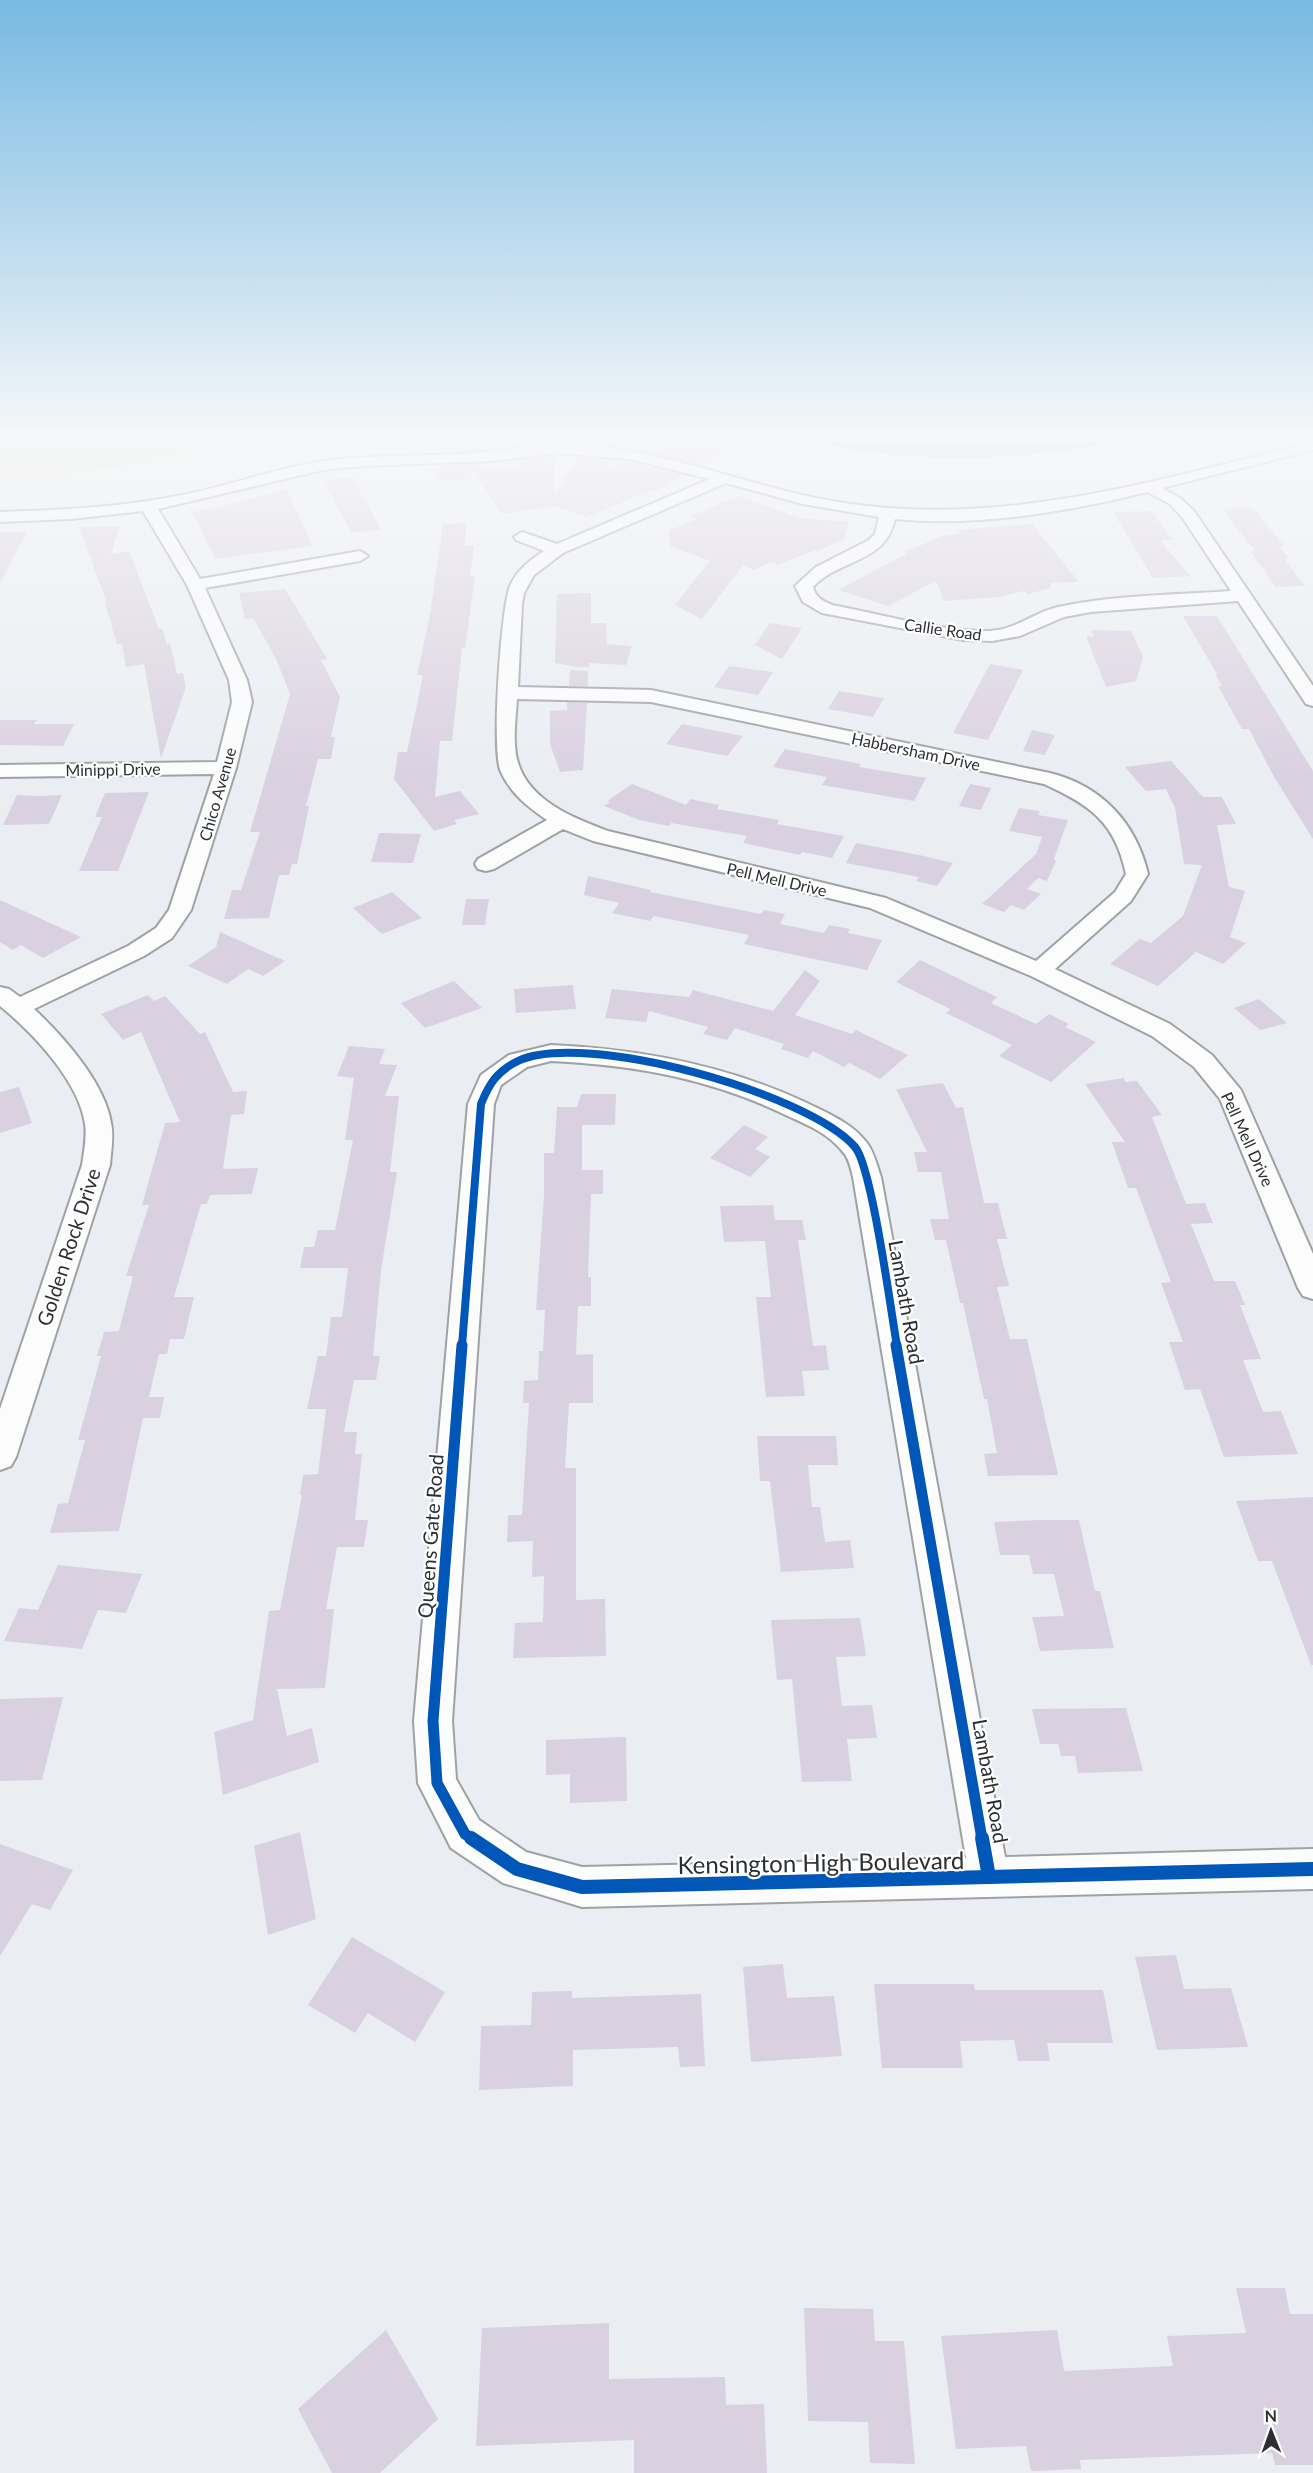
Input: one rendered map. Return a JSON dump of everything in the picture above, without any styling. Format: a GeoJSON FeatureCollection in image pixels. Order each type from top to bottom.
{"type":"FeatureCollection","features":[{"type":"Feature","properties":{"kind":"street","name":"Chico Avenue"},"geometry":{"type":"LineString","coordinates":[[9,1001],[136,951],[164,933],[180,910],[226,768],[242,702],[238,680],[195,585],[173,548]]}},
{"type":"Feature","properties":{"kind":"street"},"geometry":{"type":"LineString","coordinates":[[553,548],[557,550]]}},
{"type":"Feature","properties":{"kind":"street","name":"Pell Mell Drive"},"geometry":{"type":"LineString","coordinates":[[561,548],[535,563],[518,584],[513,604],[505,747],[510,771],[529,798],[562,821],[601,837],[878,903],[1039,971],[1161,1030],[1203,1061],[1232,1096],[1313,1288]]}},
{"type":"Feature","properties":{"kind":"street","name":"Callie Road"},"geometry":{"type":"LineString","coordinates":[[869,548],[812,576],[804,586],[806,596],[815,604],[828,609],[963,635],[992,636],[1014,632],[1060,612],[1091,607],[1243,596]]}},
{"type":"Feature","properties":{"kind":"street"},"geometry":{"type":"LineString","coordinates":[[1211,548],[1313,700]]}},
{"type":"Feature","properties":{"kind":"street"},"geometry":{"type":"LineString","coordinates":[[195,585],[360,556]]}},
{"type":"Feature","properties":{"kind":"street"},"geometry":{"type":"LineString","coordinates":[[1014,632],[1032,645]]}},
{"type":"Feature","properties":{"kind":"street","name":"Habbersham Drive"},"geometry":{"type":"LineString","coordinates":[[508,693],[594,693],[651,696],[1050,779],[1078,791],[1105,810],[1124,830],[1134,856],[1137,874],[1123,896],[1039,971]]}},
{"type":"Feature","properties":{"kind":"street","name":"Minippi Drive"},"geometry":{"type":"LineString","coordinates":[[0,771],[226,768]]}},
{"type":"Feature","properties":{"kind":"street"},"geometry":{"type":"LineString","coordinates":[[486,864],[562,821]]}},
{"type":"Feature","properties":{"kind":"street","name":"Golden Rock Drive"},"geometry":{"type":"LineString","coordinates":[[0,1457],[96,1165],[98,1123],[88,1091],[70,1066],[9,1001]]}},
{"type":"Feature","properties":{"kind":"street","name":"Lambath Road"},"geometry":{"type":"LineString","coordinates":[[482,1104],[490,1081],[518,1061],[551,1053],[598,1055],[678,1067],[763,1093],[834,1127],[857,1149],[867,1177],[989,1877]]}},
{"type":"Feature","properties":{"kind":"street","name":"Queens Gate Road"},"geometry":{"type":"LineString","coordinates":[[482,1104],[433,1721],[437,1783],[465,1834],[517,1869],[582,1887]]}},
{"type":"Feature","properties":{"kind":"street","name":"Kensington High Boulevard"},"geometry":{"type":"LineString","coordinates":[[582,1887],[1313,1869]]}},
{"type":"Feature","properties":{"kind":"building"},"geometry":{"type":"Polygon","coordinates":[[[0,548],[18,548],[0,583],[0,548]]]}},
{"type":"Feature","properties":{"kind":"building"},"geometry":{"type":"Polygon","coordinates":[[[87,548],[113,548],[111,554],[129,551],[159,629],[162,629],[167,644],[170,643],[177,674],[183,673],[186,687],[161,758],[144,664],[126,667],[122,644],[117,644],[105,603],[107,603],[87,548]]]}},
{"type":"Feature","properties":{"kind":"building"},"geometry":{"type":"Polygon","coordinates":[[[211,548],[294,548],[216,559],[211,548]]]}},
{"type":"Feature","properties":{"kind":"building"},"geometry":{"type":"Polygon","coordinates":[[[440,548],[474,548],[470,576],[475,576],[465,648],[462,648],[452,741],[440,741],[435,797],[460,791],[479,814],[454,820],[457,824],[434,831],[394,779],[398,752],[407,752],[423,675],[417,675],[430,615],[440,548]]]}},
{"type":"Feature","properties":{"kind":"building"},"geometry":{"type":"Polygon","coordinates":[[[676,548],[824,548],[778,565],[771,562],[754,570],[743,565],[702,619],[675,605],[710,561],[676,548]]]}},
{"type":"Feature","properties":{"kind":"building"},"geometry":{"type":"Polygon","coordinates":[[[913,548],[1052,548],[1079,582],[1050,583],[1051,588],[1028,594],[1024,591],[998,597],[944,601],[936,581],[888,606],[838,590],[908,553],[905,552],[913,548]]]}},
{"type":"Feature","properties":{"kind":"building"},"geometry":{"type":"Polygon","coordinates":[[[1135,548],[1167,548],[1190,576],[1153,578],[1135,548]]]}},
{"type":"Feature","properties":{"kind":"building"},"geometry":{"type":"Polygon","coordinates":[[[1253,548],[1281,548],[1289,559],[1284,559],[1305,586],[1276,587],[1250,551],[1255,551],[1253,548]]]}},
{"type":"Feature","properties":{"kind":"building"},"geometry":{"type":"Polygon","coordinates":[[[285,589],[327,659],[321,660],[340,697],[331,737],[335,737],[331,759],[318,759],[306,806],[309,806],[297,864],[292,864],[289,875],[279,875],[269,918],[224,919],[232,890],[241,890],[260,832],[250,832],[290,694],[276,659],[253,618],[245,619],[239,593],[285,589]]]}},
{"type":"Feature","properties":{"kind":"building"},"geometry":{"type":"Polygon","coordinates":[[[591,593],[591,623],[606,623],[607,644],[632,646],[626,665],[589,663],[589,667],[579,667],[555,663],[557,594],[591,593]]]}},
{"type":"Feature","properties":{"kind":"building"},"geometry":{"type":"Polygon","coordinates":[[[1183,616],[1217,616],[1313,771],[1313,839],[1273,775],[1249,729],[1242,729],[1218,686],[1222,686],[1215,674],[1217,674],[1183,616]]]}},
{"type":"Feature","properties":{"kind":"building"},"geometry":{"type":"Polygon","coordinates":[[[770,623],[802,628],[782,659],[755,645],[770,623]]]}},
{"type":"Feature","properties":{"kind":"building"},"geometry":{"type":"Polygon","coordinates":[[[1091,630],[1131,631],[1143,657],[1136,681],[1106,687],[1086,636],[1094,637],[1091,630]]]}},
{"type":"Feature","properties":{"kind":"building"},"geometry":{"type":"Polygon","coordinates":[[[990,664],[1023,670],[988,740],[953,733],[990,664]]]}},
{"type":"Feature","properties":{"kind":"building"},"geometry":{"type":"Polygon","coordinates":[[[729,666],[773,672],[758,695],[714,687],[729,666]]]}},
{"type":"Feature","properties":{"kind":"building"},"geometry":{"type":"Polygon","coordinates":[[[570,670],[588,671],[588,686],[569,686],[570,670]]]}},
{"type":"Feature","properties":{"kind":"building"},"geometry":{"type":"Polygon","coordinates":[[[839,691],[884,698],[873,717],[828,709],[839,691]]]}},
{"type":"Feature","properties":{"kind":"building"},"geometry":{"type":"Polygon","coordinates":[[[567,702],[587,703],[583,770],[560,772],[550,744],[550,711],[567,710],[567,702]]]}},
{"type":"Feature","properties":{"kind":"building"},"geometry":{"type":"Polygon","coordinates":[[[0,720],[37,720],[34,724],[74,724],[63,746],[0,745],[0,720]]]}},
{"type":"Feature","properties":{"kind":"building"},"geometry":{"type":"Polygon","coordinates":[[[682,724],[743,736],[727,756],[666,744],[682,724]]]}},
{"type":"Feature","properties":{"kind":"building"},"geometry":{"type":"Polygon","coordinates":[[[1032,730],[1055,735],[1045,755],[1023,751],[1032,730]]]}},
{"type":"Feature","properties":{"kind":"building"},"geometry":{"type":"Polygon","coordinates":[[[785,749],[861,764],[859,767],[926,778],[914,801],[822,785],[827,777],[773,767],[785,749]]]}},
{"type":"Feature","properties":{"kind":"building"},"geometry":{"type":"Polygon","coordinates":[[[1171,761],[1203,797],[1222,797],[1236,824],[1217,825],[1229,887],[1245,891],[1230,937],[1246,943],[1223,964],[1196,952],[1158,986],[1110,964],[1140,939],[1151,943],[1183,916],[1202,865],[1184,864],[1175,808],[1166,789],[1146,791],[1125,767],[1171,761]]]}},
{"type":"Feature","properties":{"kind":"building"},"geometry":{"type":"Polygon","coordinates":[[[632,784],[686,805],[690,799],[719,805],[717,809],[779,820],[777,824],[844,836],[832,858],[802,852],[800,855],[743,843],[747,836],[639,820],[604,806],[610,802],[607,801],[632,784]]]}},
{"type":"Feature","properties":{"kind":"building"},"geometry":{"type":"Polygon","coordinates":[[[970,784],[991,788],[981,810],[959,806],[970,784]]]}},
{"type":"Feature","properties":{"kind":"building"},"geometry":{"type":"Polygon","coordinates":[[[149,792],[118,871],[79,871],[102,817],[95,817],[105,793],[149,792]]]}},
{"type":"Feature","properties":{"kind":"building"},"geometry":{"type":"Polygon","coordinates":[[[17,795],[62,795],[49,824],[3,825],[17,795]]]}},
{"type":"Feature","properties":{"kind":"building"},"geometry":{"type":"Polygon","coordinates":[[[1019,808],[1040,811],[1038,815],[1068,820],[1054,859],[1056,861],[1047,881],[1038,878],[1027,889],[1041,894],[1024,910],[1011,905],[1004,912],[982,904],[1036,854],[1042,837],[1009,831],[1019,808]]]}},
{"type":"Feature","properties":{"kind":"building"},"geometry":{"type":"Polygon","coordinates":[[[379,833],[421,834],[413,863],[371,862],[379,833]]]}},
{"type":"Feature","properties":{"kind":"building"},"geometry":{"type":"Polygon","coordinates":[[[856,843],[953,863],[937,886],[916,881],[919,877],[846,863],[856,843]]]}},
{"type":"Feature","properties":{"kind":"building"},"geometry":{"type":"Polygon","coordinates":[[[588,876],[651,890],[650,892],[761,914],[764,910],[785,914],[780,924],[824,933],[829,925],[850,929],[848,933],[882,940],[867,970],[744,944],[749,935],[654,916],[650,921],[612,913],[619,903],[584,895],[588,876]]]}},
{"type":"Feature","properties":{"kind":"building"},"geometry":{"type":"Polygon","coordinates":[[[392,892],[422,918],[382,934],[353,908],[392,892]]]}},
{"type":"Feature","properties":{"kind":"building"},"geometry":{"type":"Polygon","coordinates":[[[466,899],[489,899],[485,925],[462,925],[466,899]]]}},
{"type":"Feature","properties":{"kind":"building"},"geometry":{"type":"Polygon","coordinates":[[[0,900],[81,937],[43,958],[21,945],[13,950],[0,942],[0,900]]]}},
{"type":"Feature","properties":{"kind":"building"},"geometry":{"type":"Polygon","coordinates":[[[220,932],[285,961],[263,976],[248,969],[227,984],[188,966],[216,947],[220,932]]]}},
{"type":"Feature","properties":{"kind":"building"},"geometry":{"type":"Polygon","coordinates":[[[920,960],[997,997],[991,1003],[1036,1024],[1049,1014],[1069,1024],[1065,1027],[1096,1042],[1051,1082],[999,1056],[1012,1045],[946,1013],[950,1009],[896,982],[920,960]]]}},
{"type":"Feature","properties":{"kind":"building"},"geometry":{"type":"Polygon","coordinates":[[[805,970],[820,981],[795,1015],[852,1034],[856,1030],[908,1055],[880,1079],[849,1063],[844,1067],[813,1051],[808,1058],[781,1049],[784,1044],[735,1028],[727,1040],[703,1034],[708,1027],[649,1011],[646,1022],[605,1018],[612,989],[689,997],[693,990],[773,1011],[805,970]]]}},
{"type":"Feature","properties":{"kind":"building"},"geometry":{"type":"Polygon","coordinates":[[[454,981],[482,1008],[425,1028],[401,1003],[454,981]]]}},
{"type":"Feature","properties":{"kind":"building"},"geometry":{"type":"Polygon","coordinates":[[[573,985],[576,1009],[516,1013],[514,989],[573,985]]]}},
{"type":"Feature","properties":{"kind":"building"},"geometry":{"type":"Polygon","coordinates":[[[148,995],[154,1001],[165,996],[200,1034],[205,1032],[233,1092],[247,1091],[244,1114],[231,1115],[223,1169],[258,1168],[252,1194],[210,1195],[207,1204],[201,1204],[174,1297],[194,1297],[184,1339],[170,1339],[167,1354],[159,1354],[149,1397],[164,1397],[160,1418],[143,1418],[119,1531],[50,1533],[58,1504],[68,1503],[85,1440],[78,1440],[101,1356],[97,1356],[104,1332],[119,1331],[133,1276],[126,1276],[149,1205],[142,1205],[165,1123],[180,1122],[141,1032],[123,1040],[101,1014],[148,995]]]}},
{"type":"Feature","properties":{"kind":"building"},"geometry":{"type":"Polygon","coordinates":[[[1259,999],[1287,1023],[1260,1030],[1234,1008],[1259,999]]]}},
{"type":"Feature","properties":{"kind":"building"},"geometry":{"type":"Polygon","coordinates":[[[349,1046],[385,1049],[379,1064],[397,1065],[385,1096],[399,1096],[390,1172],[397,1172],[381,1270],[373,1356],[380,1356],[376,1380],[354,1380],[344,1432],[357,1432],[355,1454],[362,1454],[355,1520],[368,1520],[364,1547],[337,1547],[326,1609],[334,1609],[325,1688],[277,1689],[287,1736],[312,1728],[319,1762],[223,1795],[214,1732],[253,1720],[269,1611],[280,1610],[302,1495],[300,1495],[303,1475],[318,1474],[326,1409],[307,1409],[318,1356],[326,1356],[331,1317],[342,1317],[348,1268],[300,1268],[304,1247],[314,1247],[318,1230],[335,1230],[353,1140],[345,1140],[354,1078],[337,1076],[349,1046]]]}},
{"type":"Feature","properties":{"kind":"building"},"geometry":{"type":"Polygon","coordinates":[[[1124,1078],[1125,1082],[1137,1081],[1162,1115],[1152,1117],[1186,1204],[1205,1203],[1213,1223],[1191,1224],[1214,1281],[1235,1281],[1245,1305],[1240,1305],[1261,1359],[1243,1360],[1263,1412],[1281,1411],[1298,1454],[1224,1457],[1200,1389],[1185,1390],[1169,1342],[1183,1342],[1161,1283],[1171,1282],[1136,1188],[1128,1188],[1112,1142],[1125,1142],[1085,1084],[1124,1078]]]}},
{"type":"Feature","properties":{"kind":"building"},"geometry":{"type":"Polygon","coordinates":[[[943,1083],[956,1108],[963,1107],[984,1203],[998,1203],[1007,1239],[997,1239],[1009,1286],[997,1287],[1010,1339],[1027,1339],[1058,1475],[988,1476],[984,1454],[997,1453],[987,1399],[984,1399],[963,1303],[960,1303],[946,1240],[935,1240],[930,1219],[949,1219],[941,1172],[918,1172],[914,1152],[927,1152],[896,1089],[943,1083]]]}},
{"type":"Feature","properties":{"kind":"building"},"geometry":{"type":"Polygon","coordinates":[[[19,1087],[32,1123],[0,1133],[0,1092],[19,1087]]]}},
{"type":"Feature","properties":{"kind":"building"},"geometry":{"type":"Polygon","coordinates":[[[581,1094],[616,1094],[615,1125],[582,1125],[582,1170],[603,1170],[603,1194],[591,1194],[588,1277],[591,1277],[591,1306],[578,1306],[576,1355],[593,1354],[593,1403],[569,1403],[565,1468],[576,1468],[576,1600],[605,1599],[606,1656],[513,1658],[515,1623],[543,1622],[544,1576],[532,1577],[533,1541],[507,1542],[508,1515],[522,1515],[529,1403],[523,1403],[524,1381],[538,1380],[539,1351],[543,1351],[545,1310],[536,1310],[544,1195],[544,1153],[554,1153],[557,1107],[577,1107],[581,1094]]]}},
{"type":"Feature","properties":{"kind":"building"},"geometry":{"type":"Polygon","coordinates":[[[744,1125],[768,1137],[755,1149],[770,1157],[750,1177],[710,1158],[744,1125]]]}},
{"type":"Feature","properties":{"kind":"building"},"geometry":{"type":"Polygon","coordinates":[[[773,1205],[775,1220],[802,1220],[806,1240],[798,1240],[813,1346],[826,1345],[829,1370],[802,1371],[805,1396],[766,1397],[756,1297],[771,1297],[765,1241],[724,1242],[720,1206],[773,1205]]]}},
{"type":"Feature","properties":{"kind":"building"},"geometry":{"type":"Polygon","coordinates":[[[757,1436],[836,1436],[838,1465],[808,1465],[812,1507],[820,1507],[825,1542],[850,1540],[854,1568],[781,1572],[770,1481],[760,1481],[757,1436]]]}},
{"type":"Feature","properties":{"kind":"building"},"geometry":{"type":"Polygon","coordinates":[[[1313,1497],[1313,1665],[1311,1665],[1272,1561],[1258,1561],[1236,1501],[1313,1497]]]}},
{"type":"Feature","properties":{"kind":"building"},"geometry":{"type":"Polygon","coordinates":[[[1079,1520],[1095,1591],[1100,1591],[1114,1648],[1040,1651],[1032,1617],[1064,1616],[1054,1574],[1033,1574],[1029,1555],[1000,1555],[994,1522],[1079,1520]]]}},
{"type":"Feature","properties":{"kind":"building"},"geometry":{"type":"Polygon","coordinates":[[[58,1565],[142,1574],[126,1613],[98,1610],[82,1649],[4,1641],[19,1608],[38,1610],[58,1565]]]}},
{"type":"Feature","properties":{"kind":"building"},"geometry":{"type":"Polygon","coordinates":[[[860,1618],[866,1656],[836,1657],[842,1706],[872,1705],[877,1738],[847,1739],[852,1781],[802,1782],[792,1679],[777,1680],[771,1620],[860,1618]]]}},
{"type":"Feature","properties":{"kind":"building"},"geometry":{"type":"Polygon","coordinates":[[[63,1697],[42,1780],[0,1781],[0,1699],[63,1697]]]}},
{"type":"Feature","properties":{"kind":"building"},"geometry":{"type":"Polygon","coordinates":[[[1126,1708],[1143,1771],[1078,1773],[1075,1756],[1061,1756],[1058,1744],[1040,1744],[1032,1709],[1126,1708]]]}},
{"type":"Feature","properties":{"kind":"building"},"geometry":{"type":"Polygon","coordinates":[[[626,1737],[627,1801],[570,1803],[570,1774],[546,1775],[546,1740],[626,1737]]]}},
{"type":"Feature","properties":{"kind":"building"},"geometry":{"type":"Polygon","coordinates":[[[300,1832],[316,1919],[268,1935],[254,1846],[300,1832]]]}},
{"type":"Feature","properties":{"kind":"building"},"geometry":{"type":"Polygon","coordinates":[[[0,1844],[73,1870],[50,1910],[32,1904],[0,1956],[0,1844]]]}},
{"type":"Feature","properties":{"kind":"building"},"geometry":{"type":"Polygon","coordinates":[[[352,1937],[445,1992],[415,2042],[368,2013],[355,2033],[308,2005],[352,1937]]]}},
{"type":"Feature","properties":{"kind":"building"},"geometry":{"type":"Polygon","coordinates":[[[1176,1955],[1184,1989],[1231,1988],[1248,2047],[1157,2050],[1135,1957],[1176,1955]]]}},
{"type":"Feature","properties":{"kind":"building"},"geometry":{"type":"Polygon","coordinates":[[[783,1964],[787,1998],[834,1996],[842,2056],[751,2062],[743,1967],[783,1964]]]}},
{"type":"Feature","properties":{"kind":"building"},"geometry":{"type":"Polygon","coordinates":[[[874,1984],[974,1984],[975,1990],[1103,1990],[1113,2043],[1047,2043],[1050,2061],[1018,2061],[1014,2040],[960,2041],[963,2068],[882,2068],[874,1984]]]}},
{"type":"Feature","properties":{"kind":"building"},"geometry":{"type":"Polygon","coordinates":[[[572,1991],[572,1998],[701,1994],[705,2066],[680,2067],[678,2047],[573,2050],[573,2086],[479,2090],[481,2026],[531,2025],[532,1992],[572,1991]]]}},
{"type":"Feature","properties":{"kind":"building"},"geometry":{"type":"Polygon","coordinates":[[[1236,2288],[1285,2288],[1290,2314],[1313,2314],[1313,2465],[1275,2465],[1272,2453],[1080,2460],[1081,2469],[1031,2471],[1026,2446],[956,2449],[941,2336],[1057,2330],[1064,2371],[1173,2366],[1167,2336],[1246,2333],[1236,2288]]]}},
{"type":"Feature","properties":{"kind":"building"},"geometry":{"type":"Polygon","coordinates":[[[804,2308],[873,2309],[875,2341],[904,2341],[915,2464],[870,2463],[868,2422],[808,2421],[804,2308]]]}},
{"type":"Feature","properties":{"kind":"building"},"geometry":{"type":"Polygon","coordinates":[[[609,2323],[609,2379],[725,2377],[726,2405],[764,2404],[767,2473],[634,2473],[634,2440],[476,2446],[482,2328],[609,2323]]]}},
{"type":"Feature","properties":{"kind":"building"},"geometry":{"type":"Polygon","coordinates":[[[386,2330],[438,2419],[380,2473],[332,2473],[298,2409],[386,2330]]]}},
{"type":"Feature","properties":{"kind":"cycle path"},"geometry":{"type":"LineString","coordinates":[[989,1877],[867,1177],[857,1149],[834,1127],[763,1093],[678,1067],[598,1055],[551,1053],[518,1061],[490,1081],[481,1104],[433,1721],[437,1783],[465,1834],[517,1869],[582,1887],[1313,1869]]}}]}
